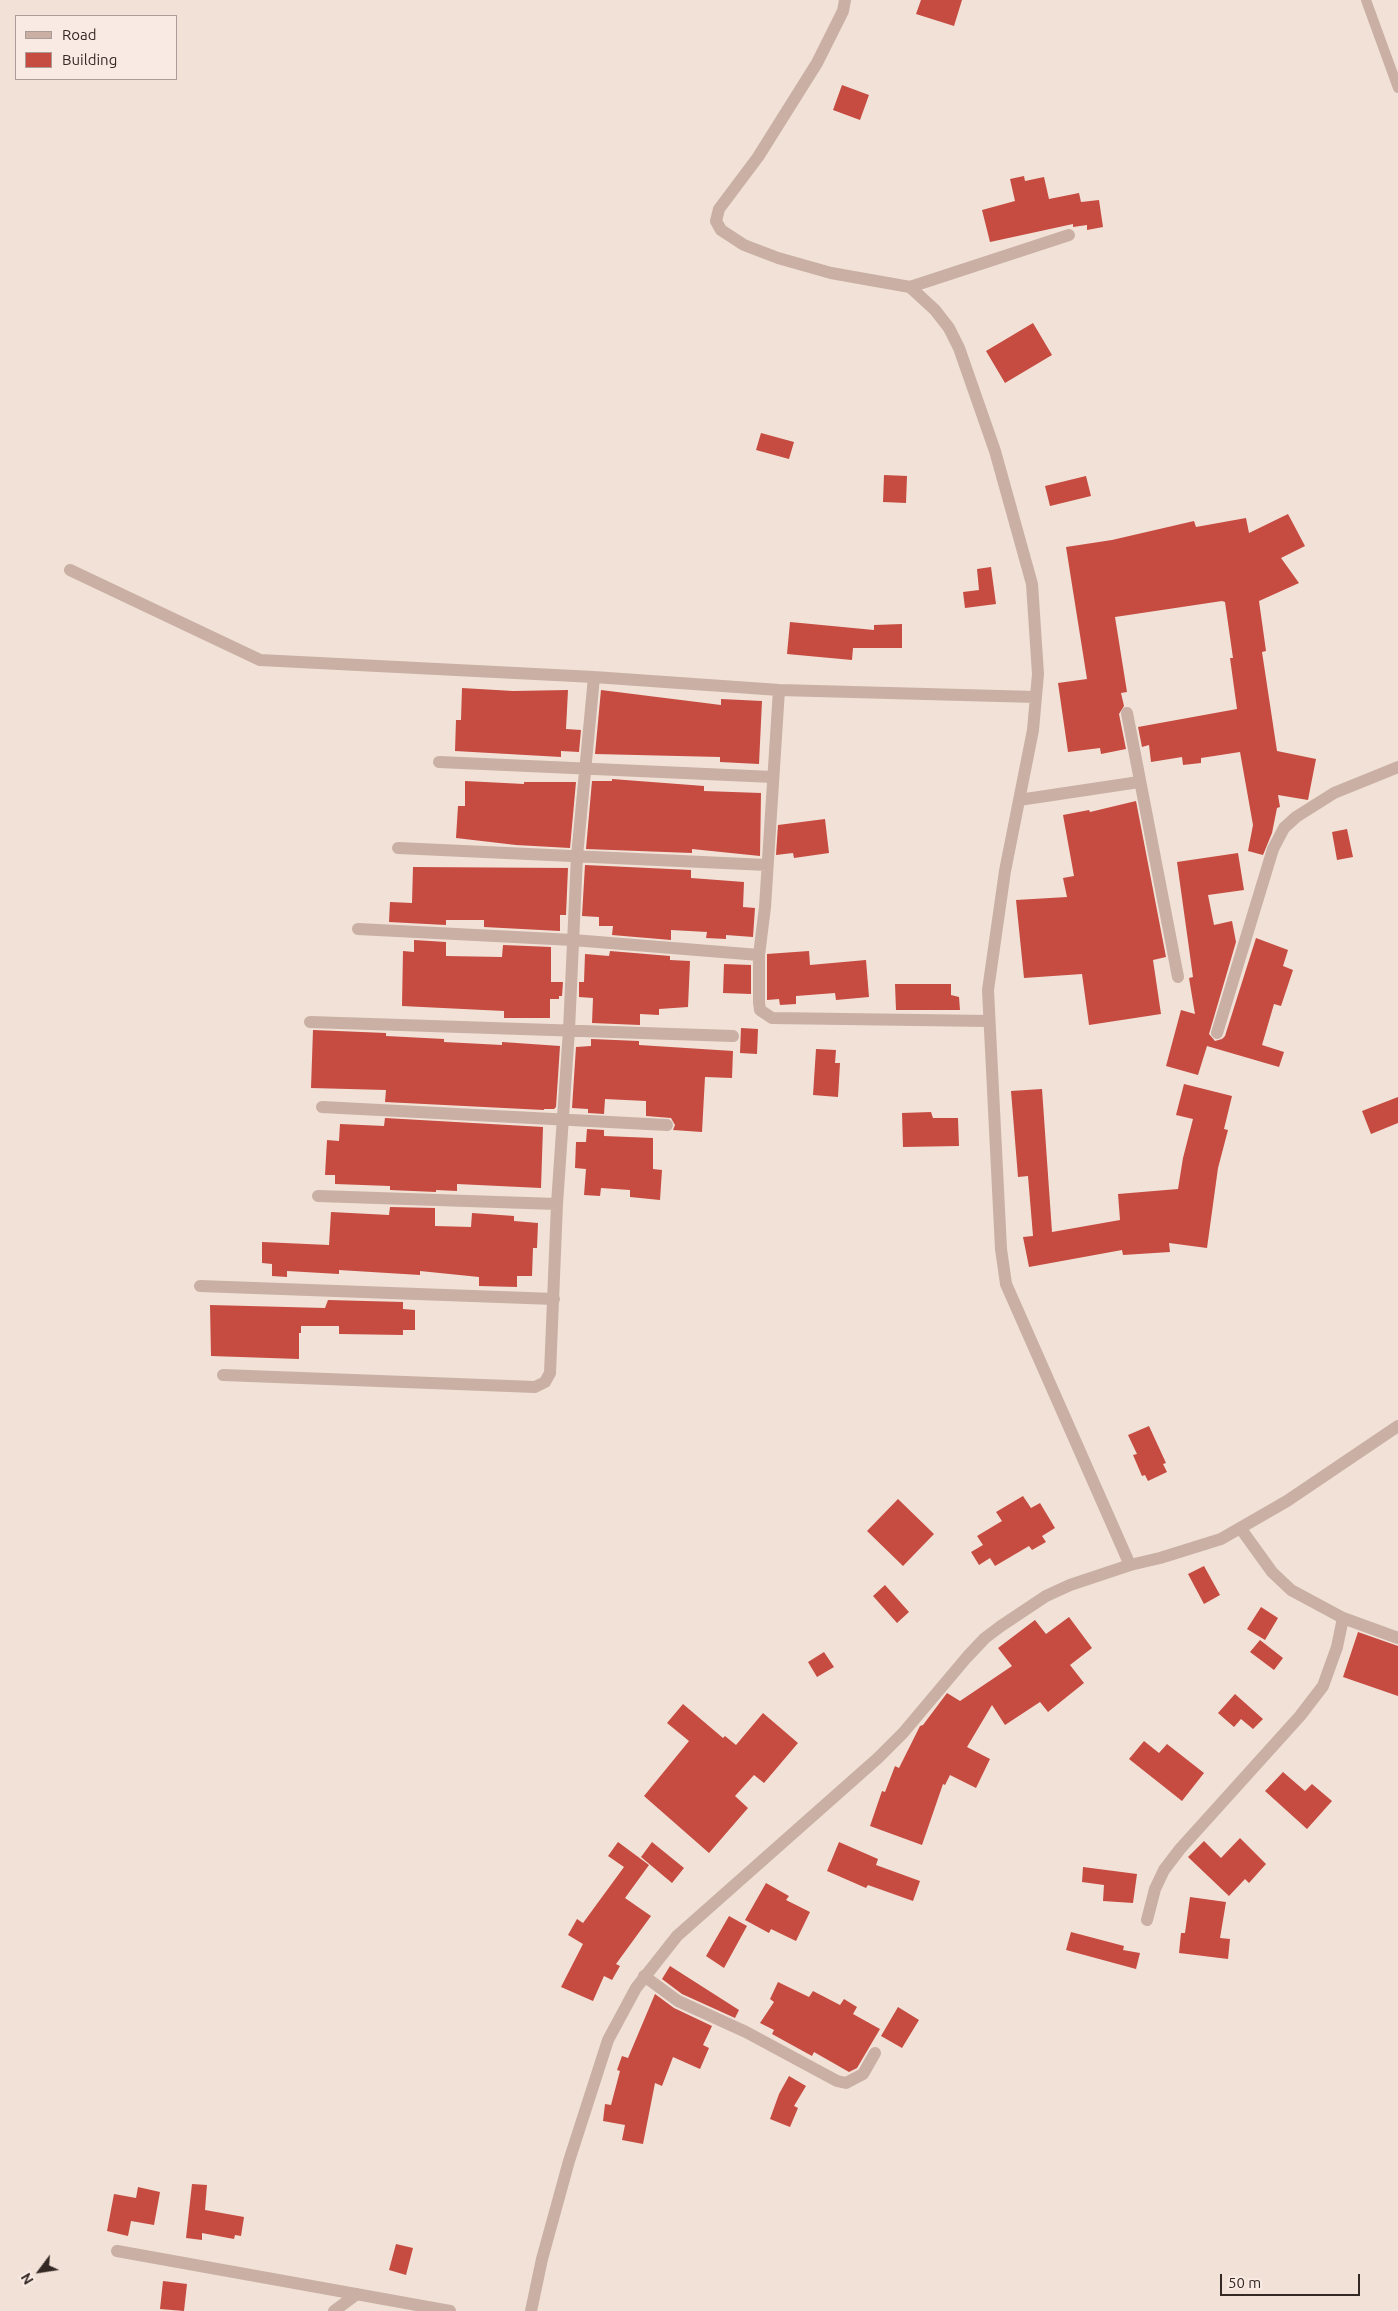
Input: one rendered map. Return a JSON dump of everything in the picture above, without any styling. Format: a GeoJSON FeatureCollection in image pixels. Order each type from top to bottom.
{"type":"FeatureCollection","features":[{"type":"Feature","properties":{"kind":"street"},"geometry":{"type":"LineString","coordinates":[[844,0],[843,11],[817,63],[758,157],[719,210],[716,221],[721,230],[744,245],[778,258],[831,273],[910,287],[1069,235]]}},
{"type":"Feature","properties":{"kind":"street"},"geometry":{"type":"LineString","coordinates":[[910,287],[935,310],[959,348],[995,450],[1032,584],[1038,674],[1033,730],[1019,800],[988,990],[1001,1249],[1006,1284],[1130,1565]]}},
{"type":"Feature","properties":{"kind":"street"},"geometry":{"type":"LineString","coordinates":[[70,570],[260,660],[594,677],[779,690],[1036,697]]}},
{"type":"Feature","properties":{"kind":"street"},"geometry":{"type":"LineString","coordinates":[[223,1375],[534,1387],[545,1382],[550,1373],[557,1204],[570,1030],[577,856],[594,677]]}},
{"type":"Feature","properties":{"kind":"street"},"geometry":{"type":"LineString","coordinates":[[779,690],[767,865],[766,907],[760,954],[759,1006],[764,1014],[772,1018],[989,1021]]}},
{"type":"Feature","properties":{"kind":"street"},"geometry":{"type":"LineString","coordinates":[[1127,713],[1178,977]]}},
{"type":"Feature","properties":{"kind":"street"},"geometry":{"type":"LineString","coordinates":[[439,762],[773,777]]}},
{"type":"Feature","properties":{"kind":"street"},"geometry":{"type":"LineString","coordinates":[[1217,1032],[1273,849],[1284,828],[1334,793],[1398,767]]}},
{"type":"Feature","properties":{"kind":"street"},"geometry":{"type":"LineString","coordinates":[[1019,800],[1139,782]]}},
{"type":"Feature","properties":{"kind":"street"},"geometry":{"type":"LineString","coordinates":[[398,848],[767,865]]}},
{"type":"Feature","properties":{"kind":"street"},"geometry":{"type":"LineString","coordinates":[[358,929],[573,940],[760,954]]}},
{"type":"Feature","properties":{"kind":"street"},"geometry":{"type":"LineString","coordinates":[[310,1022],[733,1036]]}},
{"type":"Feature","properties":{"kind":"street"},"geometry":{"type":"LineString","coordinates":[[322,1108],[667,1125]]}},
{"type":"Feature","properties":{"kind":"street"},"geometry":{"type":"LineString","coordinates":[[318,1196],[557,1204]]}},
{"type":"Feature","properties":{"kind":"street"},"geometry":{"type":"LineString","coordinates":[[200,1286],[554,1299]]}},
{"type":"Feature","properties":{"kind":"street"},"geometry":{"type":"LineString","coordinates":[[531,2311],[542,2259],[568,2161],[600,2063],[621,2012],[644,1976],[677,1936],[878,1758],[903,1733],[985,1638],[1046,1596],[1070,1585],[1130,1565],[1198,1547],[1221,1539],[1241,1529],[1287,1502],[1398,1426]]}},
{"type":"Feature","properties":{"kind":"street"},"geometry":{"type":"LineString","coordinates":[[1241,1529],[1272,1572],[1291,1590],[1343,1618],[1398,1638]]}},
{"type":"Feature","properties":{"kind":"street"},"geometry":{"type":"LineString","coordinates":[[1147,1920],[1164,1870],[1180,1849],[1300,1716],[1323,1686],[1337,1647],[1343,1618]]}},
{"type":"Feature","properties":{"kind":"street"},"geometry":{"type":"LineString","coordinates":[[644,1976],[678,2001],[746,2032],[837,2081],[846,2083],[864,2074],[875,2053]]}},
{"type":"Feature","properties":{"kind":"street"},"geometry":{"type":"LineString","coordinates":[[117,2251],[450,2311]]}},
{"type":"Feature","properties":{"kind":"street"},"geometry":{"type":"LineString","coordinates":[[334,2311],[357,2294]]}},
{"type":"Feature","properties":{"kind":"lane"},"geometry":{"type":"LineString","coordinates":[[1366,0],[1398,88]]}},
{"type":"Feature","properties":{"kind":"building"},"geometry":{"type":"Polygon","coordinates":[[[921,0],[962,0],[954,26],[916,14],[921,0]]]}},
{"type":"Feature","properties":{"kind":"building"},"geometry":{"type":"Polygon","coordinates":[[[842,85],[869,95],[860,120],[833,110],[842,85]]]}},
{"type":"Feature","properties":{"kind":"building"},"geometry":{"type":"Polygon","coordinates":[[[1024,176],[1025,181],[1044,177],[1049,199],[1079,193],[1081,202],[1099,200],[1103,227],[1087,230],[1087,225],[1073,227],[1073,224],[990,242],[982,210],[1015,201],[1010,179],[1024,176]]]}},
{"type":"Feature","properties":{"kind":"building"},"geometry":{"type":"Polygon","coordinates":[[[1033,323],[1052,355],[1005,383],[986,351],[1033,323]]]}},
{"type":"Feature","properties":{"kind":"building"},"geometry":{"type":"Polygon","coordinates":[[[761,433],[794,442],[789,459],[756,450],[761,433]]]}},
{"type":"Feature","properties":{"kind":"building"},"geometry":{"type":"Polygon","coordinates":[[[884,475],[907,476],[906,503],[883,502],[884,475]]]}},
{"type":"Feature","properties":{"kind":"building"},"geometry":{"type":"Polygon","coordinates":[[[1086,476],[1091,496],[1050,506],[1045,486],[1086,476]]]}},
{"type":"Feature","properties":{"kind":"building"},"geometry":{"type":"Polygon","coordinates":[[[1288,514],[1305,546],[1281,558],[1299,583],[1259,601],[1266,651],[1262,652],[1277,751],[1316,759],[1308,800],[1278,795],[1280,807],[1277,808],[1272,833],[1263,855],[1248,851],[1253,825],[1240,752],[1201,758],[1201,763],[1183,765],[1182,757],[1151,762],[1149,745],[1142,747],[1138,727],[1237,709],[1230,658],[1233,658],[1225,602],[1115,617],[1127,692],[1121,693],[1124,706],[1119,714],[1126,749],[1101,754],[1100,748],[1068,752],[1058,683],[1087,679],[1066,547],[1112,540],[1194,521],[1196,527],[1246,518],[1249,533],[1288,514]]]}},
{"type":"Feature","properties":{"kind":"building"},"geometry":{"type":"Polygon","coordinates":[[[991,567],[996,604],[965,608],[963,592],[979,590],[977,569],[991,567]]]}},
{"type":"Feature","properties":{"kind":"building"},"geometry":{"type":"Polygon","coordinates":[[[790,622],[874,630],[874,625],[902,624],[902,648],[853,648],[852,660],[787,654],[790,622]]]}},
{"type":"Feature","properties":{"kind":"building"},"geometry":{"type":"Polygon","coordinates":[[[462,688],[513,691],[568,690],[566,729],[581,730],[579,752],[561,751],[561,757],[455,751],[456,720],[461,720],[462,688]]]}},
{"type":"Feature","properties":{"kind":"building"},"geometry":{"type":"Polygon","coordinates":[[[601,690],[721,705],[721,699],[762,701],[759,764],[720,762],[720,757],[595,754],[601,690]]]}},
{"type":"Feature","properties":{"kind":"building"},"geometry":{"type":"Polygon","coordinates":[[[612,779],[704,786],[704,791],[761,793],[760,856],[692,849],[692,853],[586,849],[592,781],[612,781],[612,779]]]}},
{"type":"Feature","properties":{"kind":"building"},"geometry":{"type":"Polygon","coordinates":[[[465,781],[524,784],[524,782],[576,782],[570,848],[516,845],[456,838],[458,806],[465,806],[465,781]]]}},
{"type":"Feature","properties":{"kind":"building"},"geometry":{"type":"Polygon","coordinates":[[[1136,801],[1166,957],[1153,960],[1161,1014],[1089,1025],[1082,974],[1024,978],[1016,900],[1067,897],[1063,878],[1074,876],[1063,815],[1089,810],[1090,812],[1136,801]]]}},
{"type":"Feature","properties":{"kind":"building"},"geometry":{"type":"Polygon","coordinates":[[[825,819],[829,853],[794,858],[793,853],[776,855],[778,825],[825,819]]]}},
{"type":"Feature","properties":{"kind":"building"},"geometry":{"type":"Polygon","coordinates":[[[1347,829],[1353,857],[1337,860],[1332,832],[1347,829]]]}},
{"type":"Feature","properties":{"kind":"building"},"geometry":{"type":"Polygon","coordinates":[[[1238,853],[1244,890],[1208,895],[1214,925],[1232,921],[1236,942],[1209,1034],[1215,1041],[1225,1036],[1256,938],[1288,950],[1283,966],[1293,970],[1281,1006],[1274,1004],[1262,1045],[1284,1052],[1279,1067],[1207,1046],[1198,1075],[1166,1066],[1181,1010],[1195,1014],[1189,978],[1193,977],[1177,862],[1238,853]]]}},
{"type":"Feature","properties":{"kind":"building"},"geometry":{"type":"Polygon","coordinates":[[[585,865],[691,870],[691,878],[744,882],[743,907],[755,908],[753,937],[726,935],[726,939],[706,938],[707,932],[671,930],[671,940],[612,935],[613,926],[599,926],[599,917],[582,916],[585,865]]]}},
{"type":"Feature","properties":{"kind":"building"},"geometry":{"type":"Polygon","coordinates":[[[413,867],[568,868],[566,915],[560,915],[560,931],[484,927],[484,920],[446,920],[446,925],[389,922],[390,902],[412,903],[413,867]]]}},
{"type":"Feature","properties":{"kind":"building"},"geometry":{"type":"Polygon","coordinates":[[[414,940],[446,942],[446,956],[502,957],[503,945],[551,947],[551,982],[563,982],[562,996],[559,996],[559,999],[550,999],[550,1018],[504,1018],[504,1011],[402,1006],[403,951],[414,952],[414,940]]]}},
{"type":"Feature","properties":{"kind":"building"},"geometry":{"type":"Polygon","coordinates":[[[610,951],[670,956],[670,960],[690,961],[688,1007],[659,1009],[659,1015],[640,1014],[640,1025],[592,1023],[593,998],[579,997],[579,982],[584,982],[585,954],[609,956],[610,951]]]}},
{"type":"Feature","properties":{"kind":"building"},"geometry":{"type":"Polygon","coordinates":[[[809,951],[810,965],[866,960],[869,997],[836,1000],[835,993],[796,996],[796,1004],[780,1005],[779,999],[767,1000],[767,954],[809,951]]]}},
{"type":"Feature","properties":{"kind":"building"},"geometry":{"type":"Polygon","coordinates":[[[724,964],[751,965],[751,994],[723,993],[724,964]]]}},
{"type":"Feature","properties":{"kind":"building"},"geometry":{"type":"Polygon","coordinates":[[[895,984],[951,984],[951,995],[959,997],[960,1010],[896,1010],[895,984]]]}},
{"type":"Feature","properties":{"kind":"building"},"geometry":{"type":"Polygon","coordinates":[[[741,1028],[758,1029],[757,1054],[740,1053],[741,1028]]]}},
{"type":"Feature","properties":{"kind":"building"},"geometry":{"type":"Polygon","coordinates":[[[313,1030],[386,1033],[386,1036],[444,1039],[444,1042],[502,1045],[502,1042],[560,1046],[556,1107],[544,1110],[385,1102],[386,1090],[311,1088],[313,1030]]]}},
{"type":"Feature","properties":{"kind":"building"},"geometry":{"type":"Polygon","coordinates":[[[591,1039],[639,1041],[639,1045],[733,1051],[732,1078],[705,1077],[702,1132],[673,1130],[675,1125],[671,1118],[646,1116],[646,1101],[605,1099],[604,1114],[588,1113],[588,1109],[572,1108],[576,1047],[591,1046],[591,1039]]]}},
{"type":"Feature","properties":{"kind":"building"},"geometry":{"type":"Polygon","coordinates":[[[816,1049],[836,1050],[835,1063],[840,1063],[838,1097],[813,1095],[816,1049]]]}},
{"type":"Feature","properties":{"kind":"building"},"geometry":{"type":"Polygon","coordinates":[[[1184,1084],[1232,1096],[1224,1129],[1228,1130],[1218,1168],[1207,1248],[1169,1243],[1170,1252],[1123,1255],[1122,1250],[1029,1267],[1023,1237],[1033,1236],[1028,1176],[1018,1177],[1011,1091],[1042,1089],[1052,1232],[1120,1220],[1118,1194],[1178,1189],[1183,1158],[1193,1119],[1176,1115],[1184,1084]]]}},
{"type":"Feature","properties":{"kind":"building"},"geometry":{"type":"Polygon","coordinates":[[[1398,1097],[1398,1123],[1371,1134],[1362,1111],[1398,1097]]]}},
{"type":"Feature","properties":{"kind":"building"},"geometry":{"type":"Polygon","coordinates":[[[931,1112],[933,1118],[958,1118],[959,1146],[903,1147],[902,1113],[931,1112]]]}},
{"type":"Feature","properties":{"kind":"building"},"geometry":{"type":"Polygon","coordinates":[[[385,1118],[543,1127],[541,1188],[457,1184],[457,1191],[436,1190],[436,1192],[390,1190],[390,1186],[335,1184],[335,1175],[325,1175],[327,1140],[339,1141],[340,1124],[384,1126],[385,1118]]]}},
{"type":"Feature","properties":{"kind":"building"},"geometry":{"type":"Polygon","coordinates":[[[587,1129],[604,1130],[604,1136],[653,1138],[653,1169],[662,1170],[660,1200],[630,1197],[630,1190],[601,1188],[600,1196],[584,1195],[586,1169],[575,1168],[576,1142],[586,1142],[587,1129]]]}},
{"type":"Feature","properties":{"kind":"building"},"geometry":{"type":"Polygon","coordinates":[[[390,1207],[435,1208],[435,1226],[471,1227],[472,1213],[514,1216],[514,1221],[538,1223],[537,1248],[533,1248],[532,1276],[517,1276],[517,1287],[479,1286],[479,1277],[420,1271],[420,1275],[339,1270],[339,1274],[287,1271],[287,1277],[272,1276],[272,1264],[262,1263],[262,1242],[329,1245],[331,1212],[389,1215],[390,1207]]]}},
{"type":"Feature","properties":{"kind":"building"},"geometry":{"type":"Polygon","coordinates":[[[328,1300],[403,1302],[403,1309],[415,1310],[415,1330],[403,1330],[403,1335],[339,1334],[339,1326],[301,1326],[301,1333],[299,1333],[299,1359],[211,1356],[210,1305],[325,1308],[328,1300]]]}},
{"type":"Feature","properties":{"kind":"building"},"geometry":{"type":"Polygon","coordinates":[[[1149,1426],[1166,1463],[1163,1464],[1167,1472],[1148,1481],[1145,1475],[1142,1476],[1133,1455],[1137,1454],[1128,1435],[1149,1426]]]}},
{"type":"Feature","properties":{"kind":"building"},"geometry":{"type":"Polygon","coordinates":[[[1023,1496],[1031,1508],[1040,1503],[1055,1528],[1042,1536],[1046,1542],[1032,1550],[1029,1546],[995,1566],[990,1558],[979,1565],[971,1552],[983,1545],[977,1536],[1002,1521],[996,1512],[1023,1496]]]}},
{"type":"Feature","properties":{"kind":"building"},"geometry":{"type":"Polygon","coordinates":[[[898,1499],[934,1534],[903,1566],[867,1531],[898,1499]]]}},
{"type":"Feature","properties":{"kind":"building"},"geometry":{"type":"Polygon","coordinates":[[[1204,1566],[1220,1595],[1204,1604],[1188,1574],[1204,1566]]]}},
{"type":"Feature","properties":{"kind":"building"},"geometry":{"type":"Polygon","coordinates":[[[885,1585],[909,1612],[897,1623],[873,1596],[885,1585]]]}},
{"type":"Feature","properties":{"kind":"building"},"geometry":{"type":"Polygon","coordinates":[[[1261,1607],[1278,1618],[1265,1640],[1247,1629],[1261,1607]]]}},
{"type":"Feature","properties":{"kind":"building"},"geometry":{"type":"Polygon","coordinates":[[[1069,1617],[1092,1648],[1070,1665],[1084,1683],[1048,1712],[1040,1702],[1005,1725],[992,1705],[967,1747],[990,1759],[976,1788],[950,1775],[945,1785],[943,1784],[922,1845],[870,1826],[882,1791],[885,1792],[895,1766],[899,1768],[920,1726],[923,1725],[947,1693],[960,1701],[1012,1666],[998,1648],[1035,1620],[1046,1634],[1069,1617]]]}},
{"type":"Feature","properties":{"kind":"building"},"geometry":{"type":"Polygon","coordinates":[[[1358,1632],[1398,1646],[1398,1696],[1343,1677],[1358,1632]]]}},
{"type":"Feature","properties":{"kind":"building"},"geometry":{"type":"Polygon","coordinates":[[[1260,1640],[1283,1658],[1274,1670],[1250,1652],[1260,1640]]]}},
{"type":"Feature","properties":{"kind":"building"},"geometry":{"type":"Polygon","coordinates":[[[824,1652],[834,1667],[817,1677],[808,1662],[824,1652]]]}},
{"type":"Feature","properties":{"kind":"building"},"geometry":{"type":"Polygon","coordinates":[[[1235,1694],[1263,1719],[1253,1729],[1241,1719],[1234,1727],[1218,1713],[1235,1694]]]}},
{"type":"Feature","properties":{"kind":"building"},"geometry":{"type":"Polygon","coordinates":[[[683,1704],[723,1738],[725,1736],[736,1745],[763,1713],[798,1743],[764,1783],[754,1775],[735,1796],[748,1808],[709,1853],[644,1796],[689,1741],[667,1723],[683,1704]]]}},
{"type":"Feature","properties":{"kind":"building"},"geometry":{"type":"Polygon","coordinates":[[[1144,1741],[1159,1753],[1167,1744],[1204,1773],[1182,1801],[1129,1759],[1144,1741]]]}},
{"type":"Feature","properties":{"kind":"building"},"geometry":{"type":"Polygon","coordinates":[[[1283,1772],[1305,1791],[1312,1784],[1332,1801],[1307,1829],[1265,1791],[1283,1772]]]}},
{"type":"Feature","properties":{"kind":"building"},"geometry":{"type":"Polygon","coordinates":[[[1240,1838],[1266,1864],[1249,1883],[1245,1879],[1229,1896],[1188,1857],[1204,1841],[1221,1858],[1240,1838]]]}},
{"type":"Feature","properties":{"kind":"building"},"geometry":{"type":"Polygon","coordinates":[[[618,1842],[649,1865],[625,1898],[651,1916],[616,1964],[620,1966],[612,1980],[604,1976],[593,2001],[561,1987],[583,1944],[568,1935],[577,1919],[583,1923],[624,1867],[608,1856],[618,1842]]]}},
{"type":"Feature","properties":{"kind":"building"},"geometry":{"type":"Polygon","coordinates":[[[652,1842],[684,1868],[672,1883],[641,1857],[652,1842]]]}},
{"type":"Feature","properties":{"kind":"building"},"geometry":{"type":"Polygon","coordinates":[[[839,1842],[878,1859],[876,1865],[920,1881],[913,1901],[868,1885],[866,1888],[827,1871],[839,1842]]]}},
{"type":"Feature","properties":{"kind":"building"},"geometry":{"type":"Polygon","coordinates":[[[1083,1867],[1137,1874],[1133,1903],[1103,1901],[1104,1885],[1082,1882],[1083,1867]]]}},
{"type":"Feature","properties":{"kind":"building"},"geometry":{"type":"Polygon","coordinates":[[[766,1883],[789,1896],[786,1900],[810,1912],[796,1941],[771,1929],[769,1933],[745,1920],[766,1883]]]}},
{"type":"Feature","properties":{"kind":"building"},"geometry":{"type":"Polygon","coordinates":[[[1190,1897],[1226,1902],[1220,1938],[1230,1939],[1228,1959],[1179,1953],[1181,1933],[1185,1933],[1190,1897]]]}},
{"type":"Feature","properties":{"kind":"building"},"geometry":{"type":"Polygon","coordinates":[[[729,1916],[747,1926],[724,1968],[706,1956],[729,1916]]]}},
{"type":"Feature","properties":{"kind":"building"},"geometry":{"type":"Polygon","coordinates":[[[1071,1932],[1124,1946],[1123,1950],[1140,1953],[1136,1969],[1066,1950],[1071,1932]]]}},
{"type":"Feature","properties":{"kind":"building"},"geometry":{"type":"Polygon","coordinates":[[[670,1966],[739,2010],[735,2018],[682,1994],[662,1979],[670,1966]]]}},
{"type":"Feature","properties":{"kind":"building"},"geometry":{"type":"Polygon","coordinates":[[[778,1982],[809,1997],[813,1991],[840,2005],[844,1999],[857,2007],[853,2014],[880,2029],[857,2068],[849,2072],[814,2052],[812,2056],[772,2034],[774,2030],[760,2023],[774,2002],[770,1999],[778,1982]]]}},
{"type":"Feature","properties":{"kind":"building"},"geometry":{"type":"Polygon","coordinates":[[[655,1994],[674,2008],[712,2026],[703,2045],[709,2048],[700,2069],[673,2057],[662,2086],[655,2083],[643,2144],[622,2140],[625,2125],[603,2121],[605,2104],[611,2105],[620,2071],[617,2070],[622,2056],[628,2058],[655,1994]]]}},
{"type":"Feature","properties":{"kind":"building"},"geometry":{"type":"Polygon","coordinates":[[[898,2007],[919,2020],[902,2048],[881,2036],[898,2007]]]}},
{"type":"Feature","properties":{"kind":"building"},"geometry":{"type":"Polygon","coordinates":[[[789,2076],[806,2086],[794,2106],[798,2108],[790,2127],[770,2119],[779,2094],[789,2076]]]}},
{"type":"Feature","properties":{"kind":"building"},"geometry":{"type":"Polygon","coordinates":[[[192,2184],[207,2185],[205,2210],[244,2217],[241,2236],[235,2235],[234,2239],[202,2233],[202,2240],[186,2238],[192,2184]]]}},
{"type":"Feature","properties":{"kind":"building"},"geometry":{"type":"Polygon","coordinates":[[[138,2187],[160,2192],[154,2225],[131,2221],[128,2236],[107,2231],[114,2194],[136,2198],[138,2187]]]}},
{"type":"Feature","properties":{"kind":"building"},"geometry":{"type":"Polygon","coordinates":[[[396,2244],[413,2248],[406,2275],[389,2270],[396,2244]]]}},
{"type":"Feature","properties":{"kind":"building"},"geometry":{"type":"Polygon","coordinates":[[[163,2281],[187,2284],[184,2311],[160,2309],[163,2281]]]}}]}
